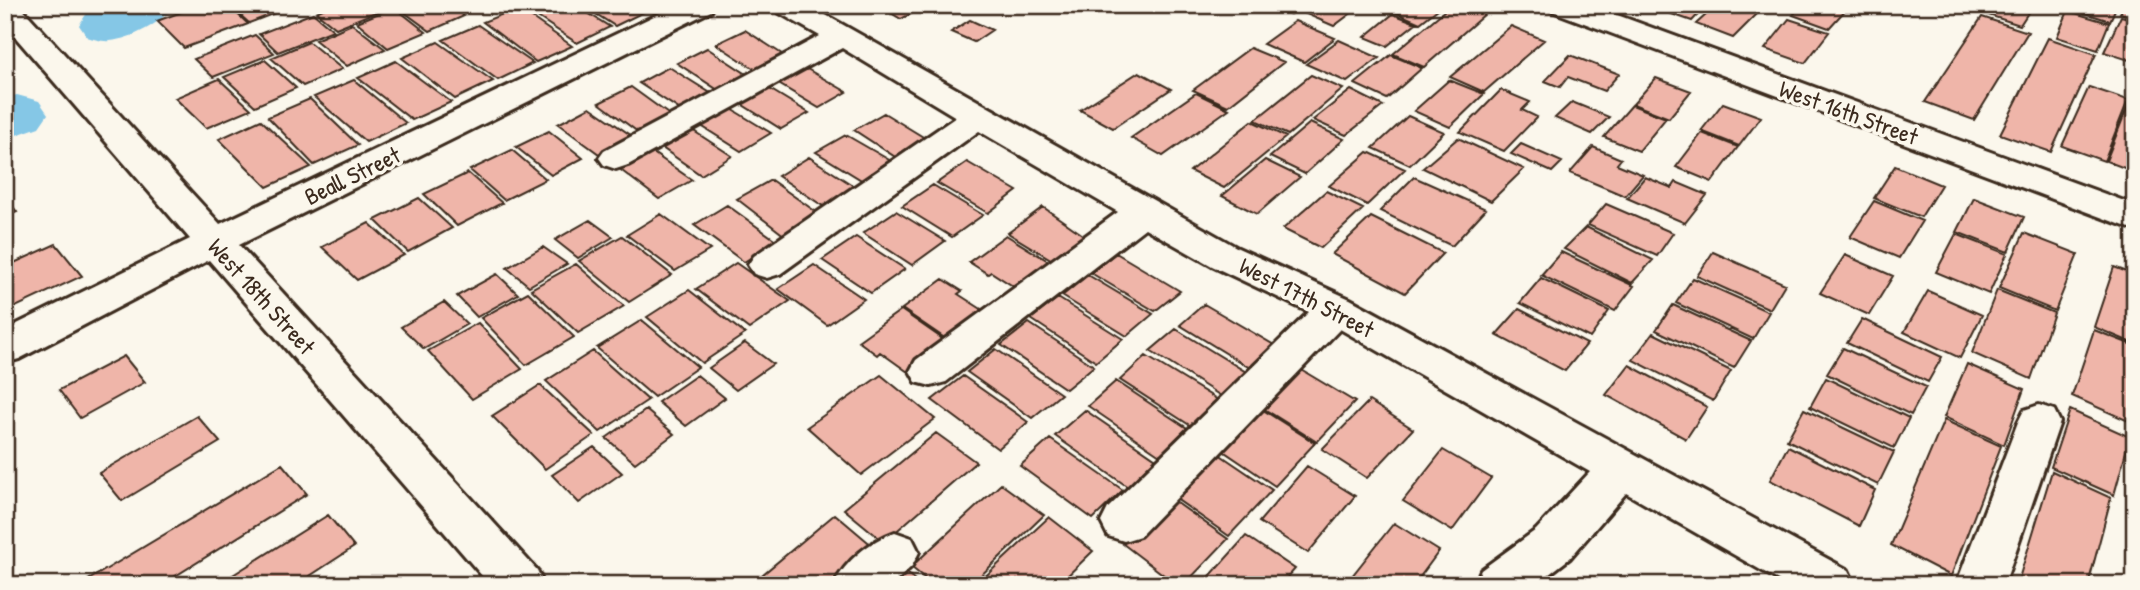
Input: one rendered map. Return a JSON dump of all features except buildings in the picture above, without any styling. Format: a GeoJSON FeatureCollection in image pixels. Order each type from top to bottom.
{"type":"FeatureCollection","features":[{"type":"Feature","properties":{"kind":"street","name":"Beall Street"},"geometry":{"type":"LineString","coordinates":[[5,348],[214,242],[701,5]]}},
{"type":"Feature","properties":{"kind":"street","name":"West 17th Street"},"geometry":{"type":"LineString","coordinates":[[786,5],[1225,257],[1336,309],[1831,585]]}},
{"type":"Feature","properties":{"kind":"street","name":"West 16th Street"},"geometry":{"type":"LineString","coordinates":[[1563,5],[2135,218]]}},
{"type":"Feature","properties":{"kind":"street","name":"West 18th Street"},"geometry":{"type":"LineString","coordinates":[[5,7],[520,585]]}},
{"type":"Feature","properties":{"kind":"street"},"geometry":{"type":"LineString","coordinates":[[616,158],[842,36]]}},
{"type":"Feature","properties":{"kind":"street"},"geometry":{"type":"LineString","coordinates":[[767,265],[978,117]]}},
{"type":"Feature","properties":{"kind":"street"},"geometry":{"type":"LineString","coordinates":[[931,371],[1143,211]]}},
{"type":"Feature","properties":{"kind":"street"},"geometry":{"type":"LineString","coordinates":[[1124,522],[1336,309]]}},
{"type":"Feature","properties":{"kind":"street"},"geometry":{"type":"LineString","coordinates":[[1980,585],[2039,422]]}},
{"type":"Feature","properties":{"kind":"street"},"geometry":{"type":"LineString","coordinates":[[1498,585],[1553,544],[1622,467]]}},
{"type":"Feature","properties":{"kind":"street"},"geometry":{"type":"LineString","coordinates":[[858,585],[895,552]]}},
{"type":"Feature","properties":{"kind":"green space"},"geometry":{"type":"Polygon","coordinates":[[[123,5],[179,5],[102,34],[89,19],[123,5]]]}},
{"type":"Feature","properties":{"kind":"waterway"},"geometry":{"type":"LineString","coordinates":[[107,25],[147,5]]}},
{"type":"Feature","properties":{"kind":"waterway"},"geometry":{"type":"LineString","coordinates":[[5,120],[17,114]]}}]}
